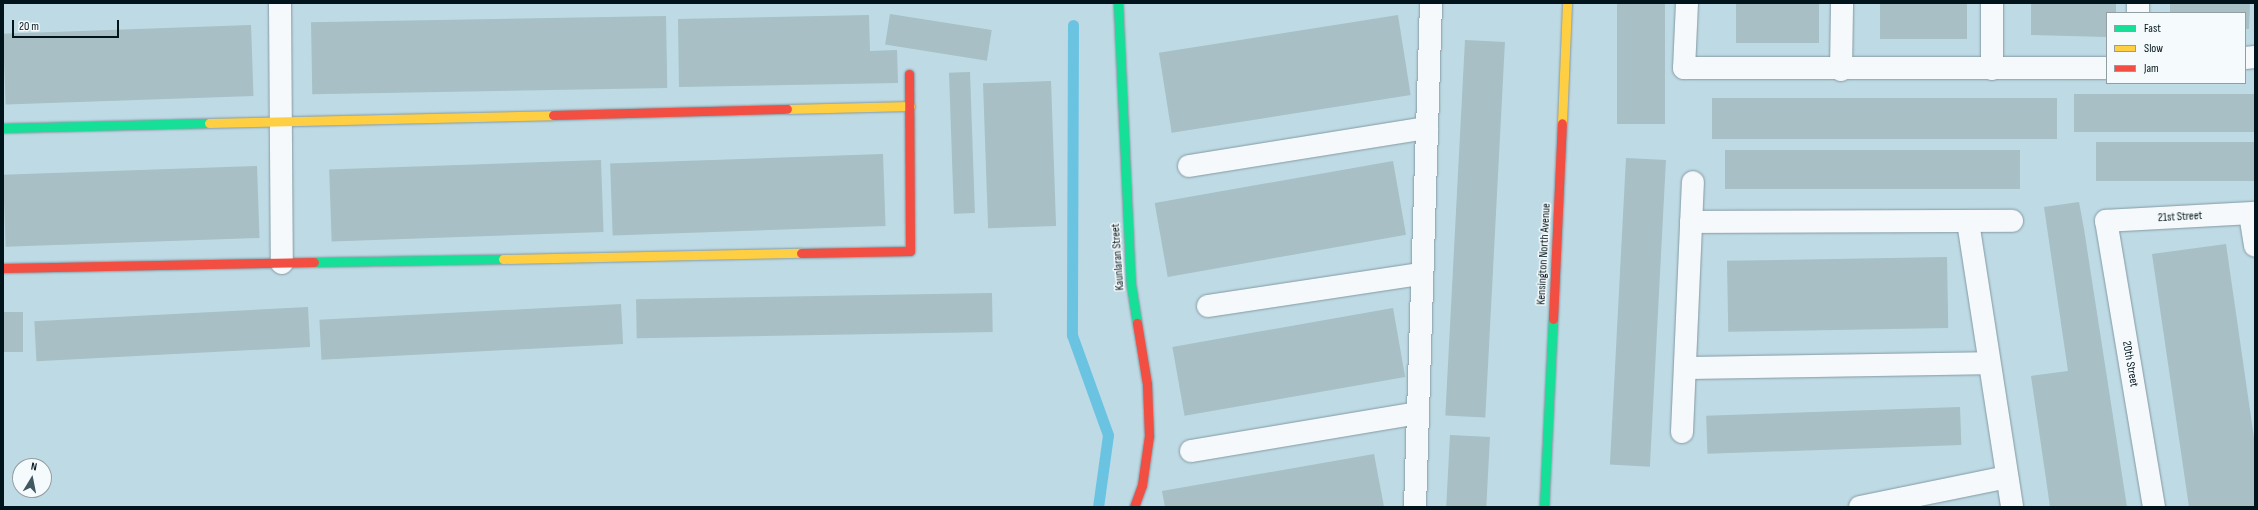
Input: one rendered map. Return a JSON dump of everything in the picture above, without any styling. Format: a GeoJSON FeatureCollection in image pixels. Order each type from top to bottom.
{"type":"FeatureCollection","features":[{"type":"Feature","properties":{"kind":"street"},"geometry":{"type":"LineString","coordinates":[[280,3],[282,263]]}},
{"type":"Feature","properties":{"kind":"street","name":"Kaunlaran Street"},"geometry":{"type":"LineString","coordinates":[[1118,3],[1131,285],[1147,384],[1149,436],[1142,485],[1134,507]]}},
{"type":"Feature","properties":{"kind":"street"},"geometry":{"type":"LineString","coordinates":[[1415,507],[1420,274],[1431,3]]}},
{"type":"Feature","properties":{"kind":"street","name":"Kensington North Avenue"},"geometry":{"type":"LineString","coordinates":[[1544,507],[1567,3]]}},
{"type":"Feature","properties":{"kind":"street"},"geometry":{"type":"LineString","coordinates":[[1686,3],[1684,68],[1841,70],[2106,68]]}},
{"type":"Feature","properties":{"kind":"street"},"geometry":{"type":"LineString","coordinates":[[1841,70],[1842,3]]}},
{"type":"Feature","properties":{"kind":"street"},"geometry":{"type":"LineString","coordinates":[[1992,3],[1992,69]]}},
{"type":"Feature","properties":{"kind":"street"},"geometry":{"type":"LineString","coordinates":[[3,268],[910,251],[909,74]]}},
{"type":"Feature","properties":{"kind":"street"},"geometry":{"type":"LineString","coordinates":[[3,128],[910,106]]}},
{"type":"Feature","properties":{"kind":"street"},"geometry":{"type":"LineString","coordinates":[[1189,166],[1427,128]]}},
{"type":"Feature","properties":{"kind":"street"},"geometry":{"type":"LineString","coordinates":[[1682,432],[1693,182]]}},
{"type":"Feature","properties":{"kind":"street"},"geometry":{"type":"LineString","coordinates":[[2252,213],[2255,246]]}},
{"type":"Feature","properties":{"kind":"street","name":"21st Street"},"geometry":{"type":"LineString","coordinates":[[2106,221],[2252,213]]}},
{"type":"Feature","properties":{"kind":"street"},"geometry":{"type":"LineString","coordinates":[[1691,222],[2012,221]]}},
{"type":"Feature","properties":{"kind":"street","name":"20th Street"},"geometry":{"type":"LineString","coordinates":[[2106,221],[2154,507]]}},
{"type":"Feature","properties":{"kind":"street"},"geometry":{"type":"LineString","coordinates":[[1968,222],[2012,507]]}},
{"type":"Feature","properties":{"kind":"street"},"geometry":{"type":"LineString","coordinates":[[1208,306],[1420,274]]}},
{"type":"Feature","properties":{"kind":"street"},"geometry":{"type":"LineString","coordinates":[[1685,368],[1989,363]]}},
{"type":"Feature","properties":{"kind":"street"},"geometry":{"type":"LineString","coordinates":[[1191,451],[1417,413]]}},
{"type":"Feature","properties":{"kind":"street"},"geometry":{"type":"LineString","coordinates":[[1860,507],[2007,478]]}},
{"type":"Feature","properties":{"kind":"building"},"geometry":{"type":"Polygon","coordinates":[[[1617,3],[1665,3],[1665,124],[1617,124],[1617,3]]]}},
{"type":"Feature","properties":{"kind":"building"},"geometry":{"type":"Polygon","coordinates":[[[1736,3],[1819,3],[1819,43],[1736,43],[1736,3]]]}},
{"type":"Feature","properties":{"kind":"building"},"geometry":{"type":"Polygon","coordinates":[[[1880,3],[1967,3],[1967,39],[1880,39],[1880,3]]]}},
{"type":"Feature","properties":{"kind":"building"},"geometry":{"type":"Polygon","coordinates":[[[2031,3],[2116,3],[2116,12],[2106,12],[2106,37],[2031,35],[2031,3]]]}},
{"type":"Feature","properties":{"kind":"building"},"geometry":{"type":"Polygon","coordinates":[[[2170,3],[2250,3],[2249,29],[2246,29],[2246,12],[2170,12],[2170,3]]]}},
{"type":"Feature","properties":{"kind":"building"},"geometry":{"type":"Polygon","coordinates":[[[890,14],[992,30],[987,61],[885,45],[890,14]]]}},
{"type":"Feature","properties":{"kind":"building"},"geometry":{"type":"Polygon","coordinates":[[[869,15],[870,51],[897,50],[898,83],[679,87],[678,19],[869,15]]]}},
{"type":"Feature","properties":{"kind":"building"},"geometry":{"type":"Polygon","coordinates":[[[1398,15],[1411,95],[1172,133],[1159,53],[1398,15]]]}},
{"type":"Feature","properties":{"kind":"building"},"geometry":{"type":"Polygon","coordinates":[[[666,16],[667,88],[312,94],[311,22],[666,16]]]}},
{"type":"Feature","properties":{"kind":"building"},"geometry":{"type":"Polygon","coordinates":[[[251,25],[253,96],[6,105],[3,34],[251,25]]]}},
{"type":"Feature","properties":{"kind":"building"},"geometry":{"type":"Polygon","coordinates":[[[1465,40],[1505,42],[1485,418],[1445,415],[1465,40]]]}},
{"type":"Feature","properties":{"kind":"building"},"geometry":{"type":"Polygon","coordinates":[[[970,72],[975,213],[954,214],[949,73],[970,72]]]}},
{"type":"Feature","properties":{"kind":"building"},"geometry":{"type":"Polygon","coordinates":[[[1051,81],[1056,226],[988,228],[983,83],[1051,81]]]}},
{"type":"Feature","properties":{"kind":"building"},"geometry":{"type":"Polygon","coordinates":[[[2074,94],[2255,94],[2255,132],[2074,132],[2074,94]]]}},
{"type":"Feature","properties":{"kind":"building"},"geometry":{"type":"Polygon","coordinates":[[[1712,98],[2057,98],[2057,139],[1712,139],[1712,98]]]}},
{"type":"Feature","properties":{"kind":"building"},"geometry":{"type":"Polygon","coordinates":[[[2096,142],[2255,142],[2255,181],[2096,181],[2096,142]]]}},
{"type":"Feature","properties":{"kind":"building"},"geometry":{"type":"Polygon","coordinates":[[[1725,150],[2020,150],[2020,189],[1725,189],[1725,150]]]}},
{"type":"Feature","properties":{"kind":"building"},"geometry":{"type":"Polygon","coordinates":[[[883,154],[886,226],[613,235],[610,164],[883,154]]]}},
{"type":"Feature","properties":{"kind":"building"},"geometry":{"type":"Polygon","coordinates":[[[1626,158],[1666,160],[1650,467],[1610,465],[1626,158]]]}},
{"type":"Feature","properties":{"kind":"building"},"geometry":{"type":"Polygon","coordinates":[[[601,160],[604,232],[332,241],[329,169],[601,160]]]}},
{"type":"Feature","properties":{"kind":"building"},"geometry":{"type":"Polygon","coordinates":[[[1393,161],[1406,235],[1168,277],[1155,203],[1393,161]]]}},
{"type":"Feature","properties":{"kind":"building"},"geometry":{"type":"Polygon","coordinates":[[[257,166],[260,238],[6,247],[3,175],[257,166]]]}},
{"type":"Feature","properties":{"kind":"building"},"geometry":{"type":"Polygon","coordinates":[[[2079,202],[2127,507],[2050,507],[2031,376],[2068,371],[2044,207],[2079,202]]]}},
{"type":"Feature","properties":{"kind":"building"},"geometry":{"type":"Polygon","coordinates":[[[2226,244],[2255,445],[2255,507],[2189,507],[2152,254],[2226,244]]]}},
{"type":"Feature","properties":{"kind":"building"},"geometry":{"type":"Polygon","coordinates":[[[1947,257],[1948,328],[1728,332],[1727,261],[1947,257]]]}},
{"type":"Feature","properties":{"kind":"building"},"geometry":{"type":"Polygon","coordinates":[[[992,293],[993,332],[637,338],[636,299],[992,293]]]}},
{"type":"Feature","properties":{"kind":"building"},"geometry":{"type":"Polygon","coordinates":[[[621,304],[623,344],[322,360],[319,320],[621,304]]]}},
{"type":"Feature","properties":{"kind":"building"},"geometry":{"type":"Polygon","coordinates":[[[308,307],[310,347],[36,361],[34,321],[308,307]]]}},
{"type":"Feature","properties":{"kind":"building"},"geometry":{"type":"Polygon","coordinates":[[[1393,308],[1405,377],[1185,416],[1172,347],[1393,308]]]}},
{"type":"Feature","properties":{"kind":"building"},"geometry":{"type":"Polygon","coordinates":[[[3,312],[23,312],[23,352],[3,352],[3,312]]]}},
{"type":"Feature","properties":{"kind":"building"},"geometry":{"type":"Polygon","coordinates":[[[1960,407],[1961,445],[1707,454],[1706,416],[1960,407]]]}},
{"type":"Feature","properties":{"kind":"building"},"geometry":{"type":"Polygon","coordinates":[[[1450,435],[1490,437],[1486,507],[1446,507],[1450,435]]]}},
{"type":"Feature","properties":{"kind":"building"},"geometry":{"type":"Polygon","coordinates":[[[1374,454],[1384,507],[1165,507],[1162,491],[1374,454]]]}},
{"type":"Feature","properties":{"kind":"waterway"},"geometry":{"type":"LineString","coordinates":[[1073,25],[1072,335],[1108,435],[1098,507]]}},
{"type":"Feature","properties":{"kind":"traffic: fast"},"geometry":{"type":"LineString","coordinates":[[1118,3],[1131,285],[1137,323]]}},
{"type":"Feature","properties":{"kind":"traffic: fast"},"geometry":{"type":"LineString","coordinates":[[3,128],[209,123]]}},
{"type":"Feature","properties":{"kind":"traffic: fast"},"geometry":{"type":"LineString","coordinates":[[314,262],[503,259]]}},
{"type":"Feature","properties":{"kind":"traffic: fast"},"geometry":{"type":"LineString","coordinates":[[1544,507],[1553,319]]}},
{"type":"Feature","properties":{"kind":"traffic: slow"},"geometry":{"type":"LineString","coordinates":[[1562,123],[1567,3]]}},
{"type":"Feature","properties":{"kind":"traffic: slow"},"geometry":{"type":"LineString","coordinates":[[787,109],[910,106]]}},
{"type":"Feature","properties":{"kind":"traffic: slow"},"geometry":{"type":"LineString","coordinates":[[209,123],[553,115]]}},
{"type":"Feature","properties":{"kind":"traffic: slow"},"geometry":{"type":"LineString","coordinates":[[503,259],[801,253]]}},
{"type":"Feature","properties":{"kind":"traffic: jam"},"geometry":{"type":"LineString","coordinates":[[801,253],[910,251],[909,74]]}},
{"type":"Feature","properties":{"kind":"traffic: jam"},"geometry":{"type":"LineString","coordinates":[[553,115],[787,109]]}},
{"type":"Feature","properties":{"kind":"traffic: jam"},"geometry":{"type":"LineString","coordinates":[[1553,319],[1562,123]]}},
{"type":"Feature","properties":{"kind":"traffic: jam"},"geometry":{"type":"LineString","coordinates":[[3,268],[314,262]]}},
{"type":"Feature","properties":{"kind":"traffic: jam"},"geometry":{"type":"LineString","coordinates":[[1134,507],[1142,485],[1149,436],[1147,384],[1137,323]]}}]}
